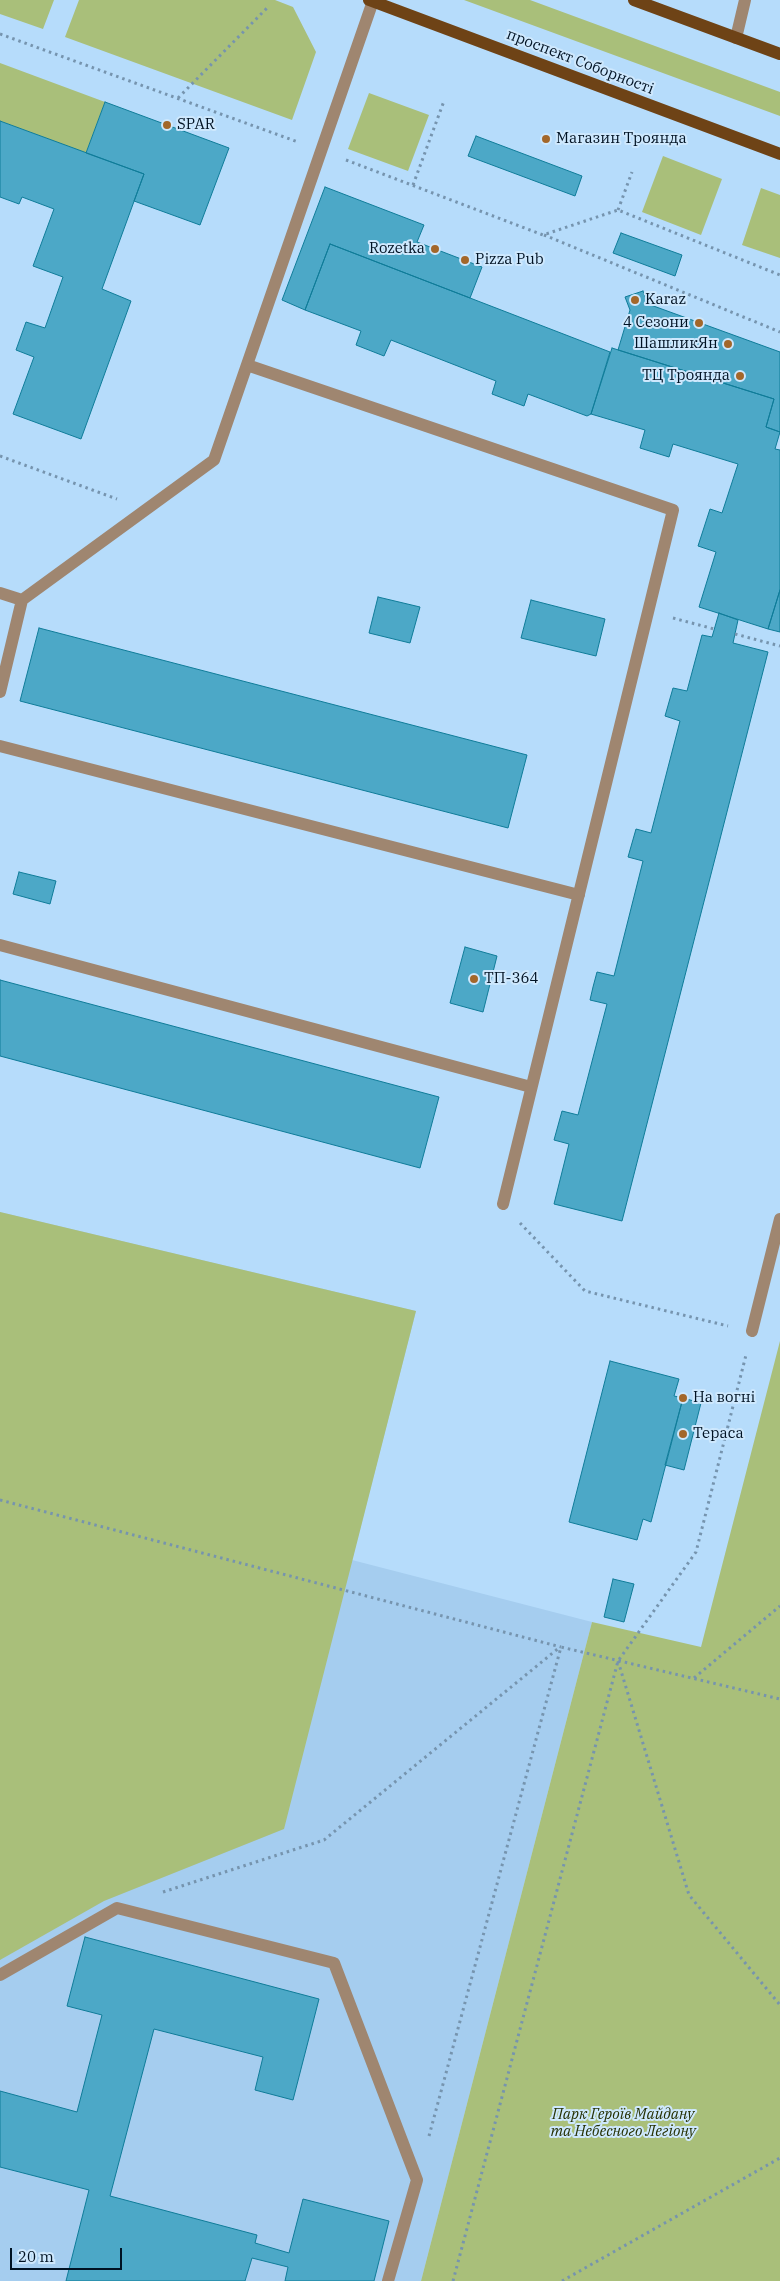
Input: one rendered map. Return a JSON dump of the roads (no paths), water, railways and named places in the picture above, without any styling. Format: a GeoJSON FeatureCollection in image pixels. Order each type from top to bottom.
{"type":"FeatureCollection","features":[{"type":"Feature","properties":{"kind":"main road"},"geometry":{"type":"LineString","coordinates":[[634,0],[780,54]]}},
{"type":"Feature","properties":{"kind":"main road","name":"проспект Соборності"},"geometry":{"type":"LineString","coordinates":[[371,1],[780,154]]}},
{"type":"Feature","properties":{"kind":"lane"},"geometry":{"type":"LineString","coordinates":[[736,38],[745,0]]}},
{"type":"Feature","properties":{"kind":"lane"},"geometry":{"type":"LineString","coordinates":[[0,692],[22,600],[214,460],[371,1]]}},
{"type":"Feature","properties":{"kind":"lane"},"geometry":{"type":"LineString","coordinates":[[247,365],[674,510],[503,1204]]}},
{"type":"Feature","properties":{"kind":"lane"},"geometry":{"type":"LineString","coordinates":[[0,593],[22,600]]}},
{"type":"Feature","properties":{"kind":"lane"},"geometry":{"type":"LineString","coordinates":[[0,746],[579,895]]}},
{"type":"Feature","properties":{"kind":"lane"},"geometry":{"type":"LineString","coordinates":[[0,945],[532,1086]]}},
{"type":"Feature","properties":{"kind":"lane"},"geometry":{"type":"LineString","coordinates":[[752,1332],[780,1219]]}},
{"type":"Feature","properties":{"kind":"lane"},"geometry":{"type":"LineString","coordinates":[[0,1975],[116,1908],[334,1963],[417,2180],[388,2281]]}},
{"type":"Feature","properties":{"kind":"place","name":"SPAR"},"geometry":{"type":"Point","coordinates":[167,125]}},
{"type":"Feature","properties":{"kind":"place","name":"Магазин Троянда"},"geometry":{"type":"Point","coordinates":[546,139]}},
{"type":"Feature","properties":{"kind":"place","name":"Rozetka"},"geometry":{"type":"Point","coordinates":[435,249]}},
{"type":"Feature","properties":{"kind":"place","name":"Pizza Pub"},"geometry":{"type":"Point","coordinates":[465,260]}},
{"type":"Feature","properties":{"kind":"place","name":"Karaz"},"geometry":{"type":"Point","coordinates":[635,300]}},
{"type":"Feature","properties":{"kind":"place","name":"4 Сезони"},"geometry":{"type":"Point","coordinates":[699,323]}},
{"type":"Feature","properties":{"kind":"place","name":"ШашликЯн"},"geometry":{"type":"Point","coordinates":[728,344]}},
{"type":"Feature","properties":{"kind":"place","name":"ТЦ Троянда"},"geometry":{"type":"Point","coordinates":[740,376]}},
{"type":"Feature","properties":{"kind":"place","name":"ТП-364"},"geometry":{"type":"Point","coordinates":[474,979]}},
{"type":"Feature","properties":{"kind":"place","name":"На вогні"},"geometry":{"type":"Point","coordinates":[683,1398]}},
{"type":"Feature","properties":{"kind":"place","name":"Тераса"},"geometry":{"type":"Point","coordinates":[683,1434]}},
{"type":"Feature","properties":{"kind":"park label","name":"Парк Героїв Майдану та Небесного Легіону"},"geometry":{"type":"Point","coordinates":[623,2124]}}]}
